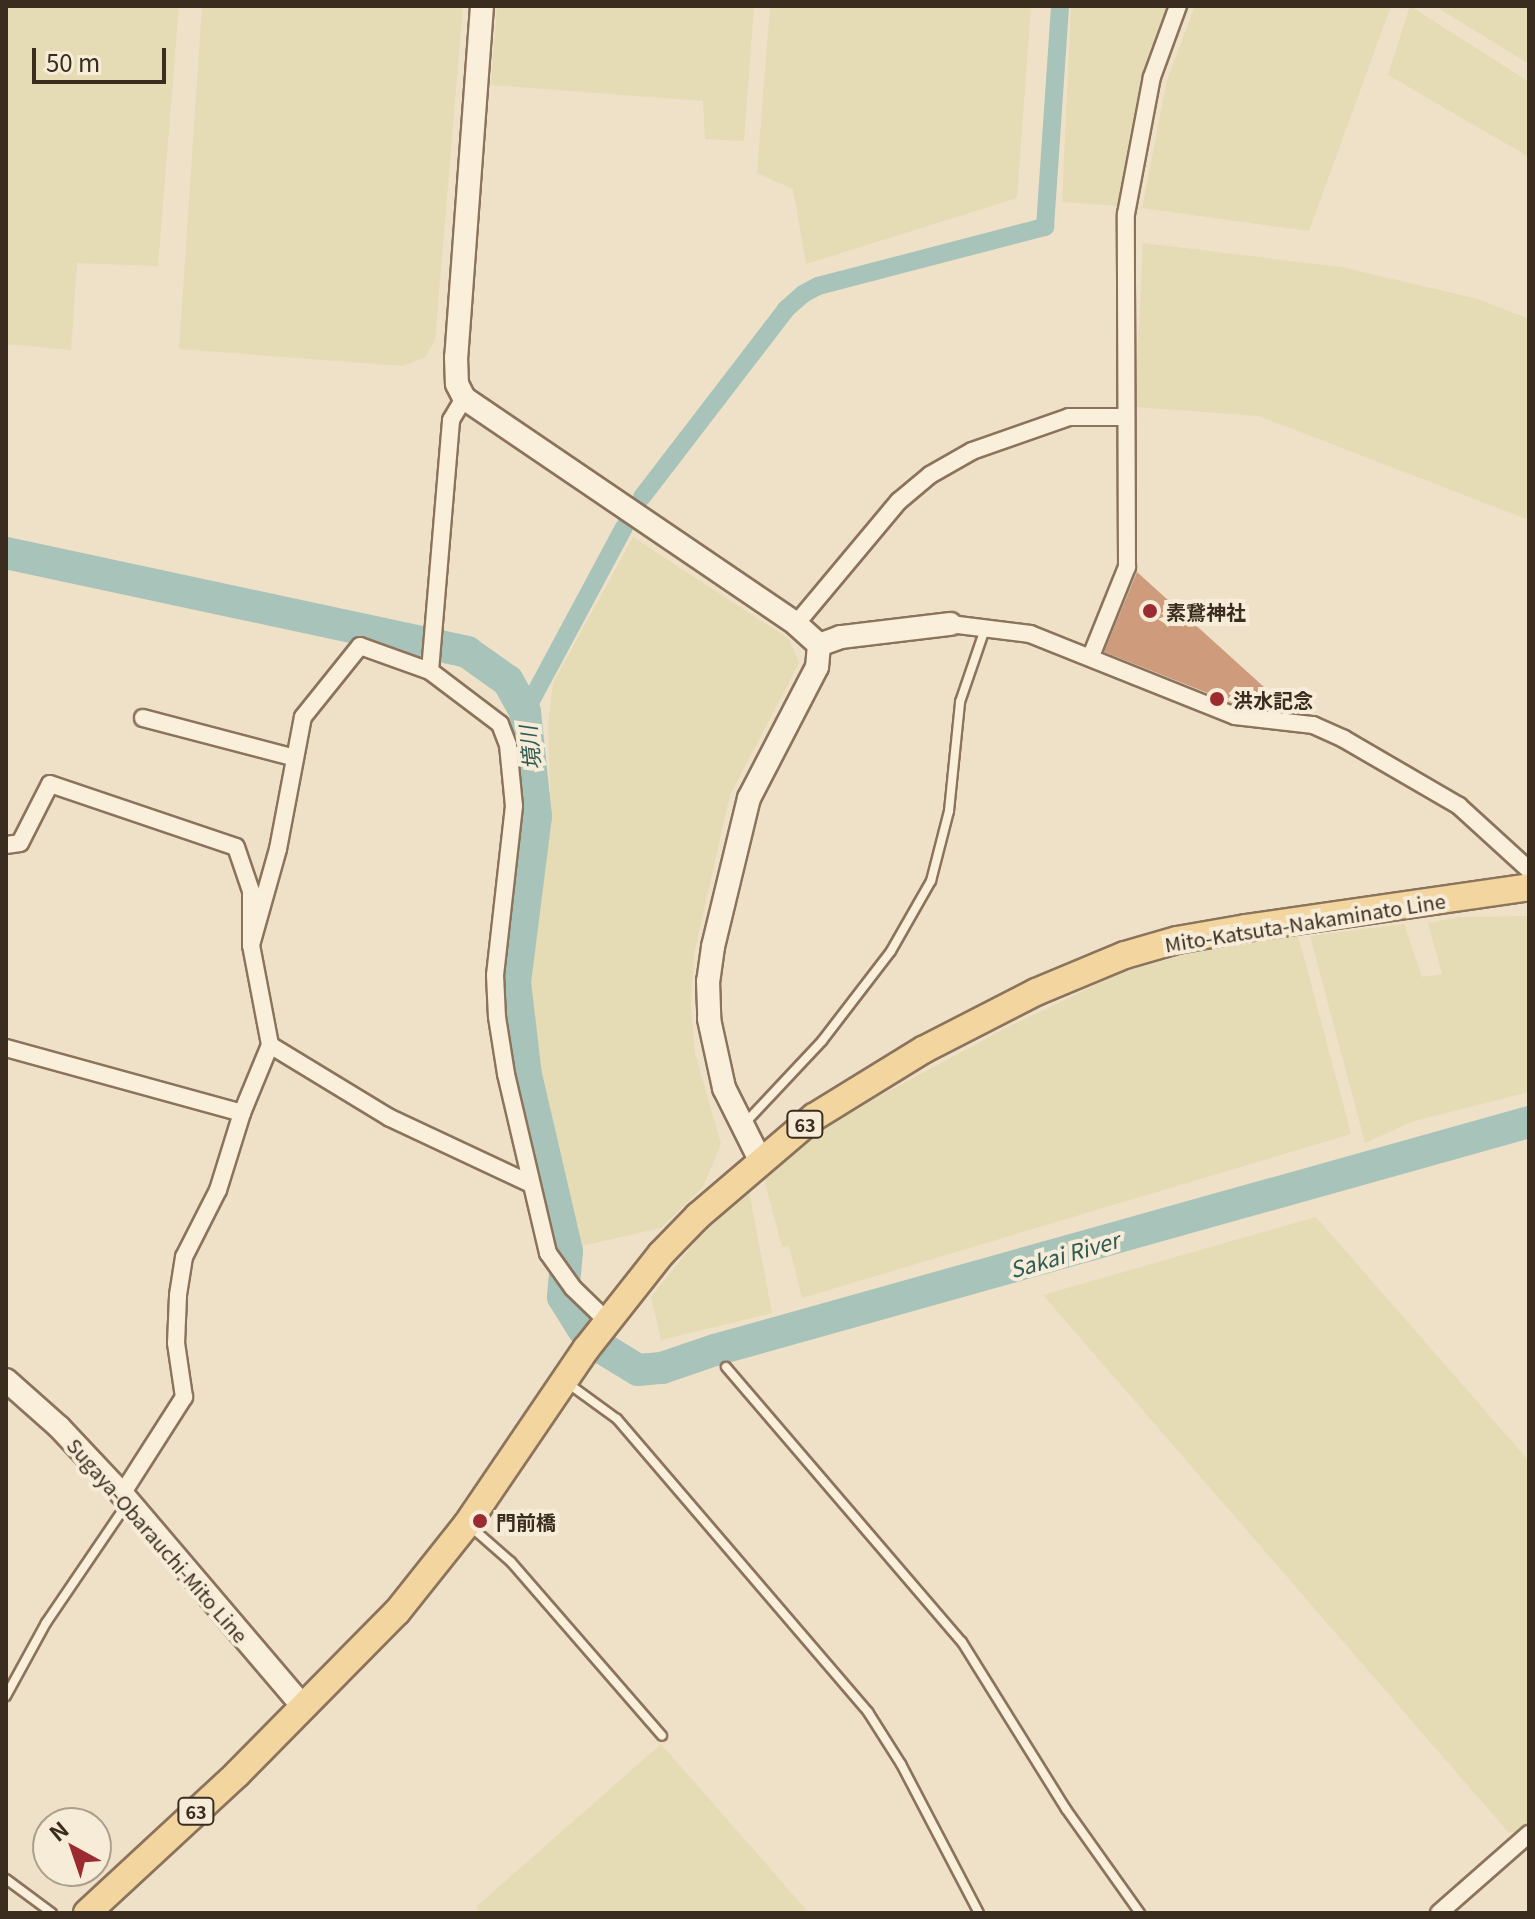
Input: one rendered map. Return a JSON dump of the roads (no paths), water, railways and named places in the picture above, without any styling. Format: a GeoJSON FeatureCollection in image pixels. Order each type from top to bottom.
{"type":"FeatureCollection","features":[{"type":"Feature","properties":{"kind":"main road","name":"Mito-Katsuta-Nakaminato Line"},"geometry":{"type":"LineString","coordinates":[[87,1913],[304,1708],[397,1612],[467,1524],[607,1321],[678,1236],[760,1160],[814,1117],[923,1050],[1036,992],[1125,955],[1177,940],[1246,928],[1529,887]]}},
{"type":"Feature","properties":{"kind":"street"},"geometry":{"type":"LineString","coordinates":[[482,6],[456,357],[457,384],[464,398],[796,624],[819,645]]}},
{"type":"Feature","properties":{"kind":"street"},"geometry":{"type":"LineString","coordinates":[[1091,656],[1127,567],[1129,519],[1124,417],[1126,214],[1152,77],[1178,6]]}},
{"type":"Feature","properties":{"kind":"street"},"geometry":{"type":"LineString","coordinates":[[430,664],[451,420],[464,398]]}},
{"type":"Feature","properties":{"kind":"street"},"geometry":{"type":"LineString","coordinates":[[796,624],[899,501],[930,475],[972,451],[1069,417],[1124,417]]}},
{"type":"Feature","properties":{"kind":"street"},"geometry":{"type":"LineString","coordinates":[[819,645],[841,637],[950,624],[1030,634],[1235,716],[1313,725],[1344,739],[1459,806],[1529,870]]}},
{"type":"Feature","properties":{"kind":"street"},"geometry":{"type":"LineString","coordinates":[[760,1160],[724,1088],[714,1055],[708,1006],[713,947],[749,798],[817,667],[819,645]]}},
{"type":"Feature","properties":{"kind":"street"},"geometry":{"type":"LineString","coordinates":[[251,945],[278,849],[303,717],[360,646],[430,664],[500,724],[508,745],[514,806],[495,975],[497,1017],[529,1183],[548,1253],[573,1288],[607,1321]]}},
{"type":"Feature","properties":{"kind":"street"},"geometry":{"type":"LineString","coordinates":[[143,718],[295,758]]}},
{"type":"Feature","properties":{"kind":"street"},"geometry":{"type":"LineString","coordinates":[[6,845],[20,843],[50,784],[236,847],[251,891],[251,945],[270,1045],[242,1113],[222,1179],[184,1257],[176,1343],[184,1397],[125,1499]]}},
{"type":"Feature","properties":{"kind":"street"},"geometry":{"type":"LineString","coordinates":[[270,1045],[390,1118],[529,1183]]}},
{"type":"Feature","properties":{"kind":"street"},"geometry":{"type":"LineString","coordinates":[[6,1048],[242,1113]]}},
{"type":"Feature","properties":{"kind":"street","name":"Sugaya-Obarauchi-Mito Line"},"geometry":{"type":"LineString","coordinates":[[6,1380],[59,1427],[125,1499],[304,1708]]}},
{"type":"Feature","properties":{"kind":"street"},"geometry":{"type":"LineString","coordinates":[[1439,1913],[1529,1834]]}},
{"type":"Feature","properties":{"kind":"lane"},"geometry":{"type":"LineString","coordinates":[[742,1127],[822,1041],[891,951],[931,881],[949,811],[960,702],[986,628]]}},
{"type":"Feature","properties":{"kind":"lane"},"geometry":{"type":"LineString","coordinates":[[726,1367],[962,1642],[1066,1809],[1140,1913]]}},
{"type":"Feature","properties":{"kind":"lane"},"geometry":{"type":"LineString","coordinates":[[565,1381],[617,1419],[868,1712],[901,1764],[979,1913]]}},
{"type":"Feature","properties":{"kind":"lane"},"geometry":{"type":"LineString","coordinates":[[6,1696],[46,1623],[125,1499]]}},
{"type":"Feature","properties":{"kind":"lane"},"geometry":{"type":"LineString","coordinates":[[467,1524],[511,1562],[662,1736]]}},
{"type":"Feature","properties":{"kind":"lane"},"geometry":{"type":"LineString","coordinates":[[6,1879],[52,1913]]}},
{"type":"Feature","properties":{"kind":"waterway"},"geometry":{"type":"LineString","coordinates":[[642,497],[786,309],[803,294],[818,286],[1045,227],[1060,6]]}},
{"type":"Feature","properties":{"kind":"waterway"},"geometry":{"type":"LineString","coordinates":[[525,712],[624,527]]}},
{"type":"Feature","properties":{"kind":"waterway","name":"境川"},"geometry":{"type":"LineString","coordinates":[[6,553],[467,652],[508,681],[525,712],[536,816],[515,982],[526,1075],[567,1251],[563,1297],[583,1329]]}},
{"type":"Feature","properties":{"kind":"waterway","name":"Sakai River"},"geometry":{"type":"LineString","coordinates":[[602,1348],[638,1370],[662,1368],[715,1350],[1529,1122]]}},
{"type":"Feature","properties":{"kind":"place","name":"素鵞神社"},"geometry":{"type":"Point","coordinates":[1150,611]}},
{"type":"Feature","properties":{"kind":"place","name":"洪水記念"},"geometry":{"type":"Point","coordinates":[1217,699]}},
{"type":"Feature","properties":{"kind":"place","name":"門前橋"},"geometry":{"type":"Point","coordinates":[480,1521]}}]}
